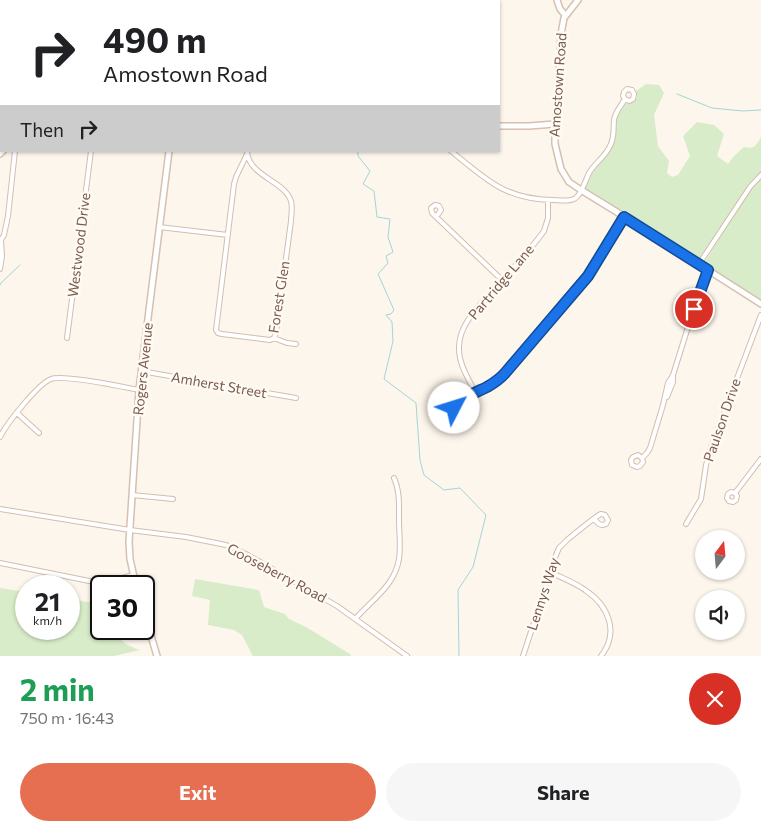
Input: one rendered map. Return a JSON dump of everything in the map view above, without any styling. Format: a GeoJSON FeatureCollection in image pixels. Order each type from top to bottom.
{"type":"FeatureCollection","features":[{"type":"Feature","properties":{"kind":"main road","name":"Amostown Road"},"geometry":{"type":"LineString","coordinates":[[557,0],[559,8],[565,15],[561,34],[555,144],[561,169],[569,182],[761,304]]}},
{"type":"Feature","properties":{"kind":"main road"},"geometry":{"type":"LineString","coordinates":[[565,15],[578,0]]}},
{"type":"Feature","properties":{"kind":"main road"},"geometry":{"type":"LineString","coordinates":[[500,126],[555,124]]}},
{"type":"Feature","properties":{"kind":"main road","name":"Rogers Avenue"},"geometry":{"type":"LineString","coordinates":[[133,575],[130,530],[139,390],[169,152]]}},
{"type":"Feature","properties":{"kind":"main road"},"geometry":{"type":"LineString","coordinates":[[152,640],[157,656]]}},
{"type":"Feature","properties":{"kind":"street"},"geometry":{"type":"LineString","coordinates":[[452,152],[498,188],[522,197],[573,200],[578,196],[590,171],[603,158],[611,145],[614,135],[615,115],[625,100]]}},
{"type":"Feature","properties":{"kind":"street"},"geometry":{"type":"LineString","coordinates":[[0,269],[2,256],[0,240],[4,235],[8,216],[15,152]]}},
{"type":"Feature","properties":{"kind":"street","name":"Westwood Drive"},"geometry":{"type":"LineString","coordinates":[[68,338],[92,152]]}},
{"type":"Feature","properties":{"kind":"street","name":"Forest Glen"},"geometry":{"type":"LineString","coordinates":[[247,153],[255,168],[284,190],[292,204],[276,333],[274,338],[267,340],[230,336],[219,334],[216,331],[234,184],[247,153]]}},
{"type":"Feature","properties":{"kind":"street"},"geometry":{"type":"LineString","coordinates":[[699,264],[750,187],[761,175]]}},
{"type":"Feature","properties":{"kind":"street","name":"Partridge Lane"},"geometry":{"type":"LineString","coordinates":[[475,392],[460,359],[458,350],[463,330],[471,317],[544,231],[548,216],[548,200]]}},
{"type":"Feature","properties":{"kind":"street"},"geometry":{"type":"LineString","coordinates":[[436,217],[502,280]]}},
{"type":"Feature","properties":{"kind":"street"},"geometry":{"type":"LineString","coordinates":[[462,402],[467,396],[491,385],[503,375],[594,268],[624,217]]}},
{"type":"Feature","properties":{"kind":"street"},"geometry":{"type":"LineString","coordinates":[[160,227],[228,235]]}},
{"type":"Feature","properties":{"kind":"street"},"geometry":{"type":"LineString","coordinates":[[642,458],[648,451],[672,384],[673,375],[704,276],[708,270]]}},
{"type":"Feature","properties":{"kind":"street","name":"Paulson Drive"},"geometry":{"type":"LineString","coordinates":[[686,524],[701,499],[706,465],[711,447],[761,315]]}},
{"type":"Feature","properties":{"kind":"street"},"geometry":{"type":"LineString","coordinates":[[274,338],[296,344]]}},
{"type":"Feature","properties":{"kind":"street","name":"Amherst Street"},"geometry":{"type":"LineString","coordinates":[[142,372],[296,398]]}},
{"type":"Feature","properties":{"kind":"street"},"geometry":{"type":"LineString","coordinates":[[0,436],[34,392],[45,382],[53,378],[69,378],[139,390]]}},
{"type":"Feature","properties":{"kind":"street"},"geometry":{"type":"LineString","coordinates":[[17,413],[39,433]]}},
{"type":"Feature","properties":{"kind":"street"},"geometry":{"type":"LineString","coordinates":[[735,493],[761,459]]}},
{"type":"Feature","properties":{"kind":"street"},"geometry":{"type":"LineString","coordinates":[[356,618],[385,588],[398,564],[400,550],[400,502],[394,478]]}},
{"type":"Feature","properties":{"kind":"street"},"geometry":{"type":"LineString","coordinates":[[132,495],[173,499]]}},
{"type":"Feature","properties":{"kind":"street","name":"Gooseberry Road"},"geometry":{"type":"LineString","coordinates":[[0,509],[202,540],[230,547],[248,555],[356,618],[407,656]]}},
{"type":"Feature","properties":{"kind":"street","name":"Lennys Way"},"geometry":{"type":"LineString","coordinates":[[523,656],[558,552],[562,545],[594,519]]}},
{"type":"Feature","properties":{"kind":"street"},"geometry":{"type":"LineString","coordinates":[[0,563],[90,581]]}},
{"type":"Feature","properties":{"kind":"street"},"geometry":{"type":"LineString","coordinates":[[550,572],[588,592],[606,612],[611,626],[610,636],[608,645],[601,656]]}},
{"type":"Feature","properties":{"kind":"green space"},"geometry":{"type":"Polygon","coordinates":[[[646,84],[659,85],[664,93],[654,115],[658,146],[669,161],[667,173],[672,177],[678,175],[690,156],[683,136],[697,122],[714,125],[724,134],[717,156],[728,164],[744,147],[750,148],[754,146],[761,137],[761,172],[749,184],[699,259],[585,189],[593,172],[612,147],[619,112],[626,104],[634,102],[637,97],[636,91],[646,84]]]}},
{"type":"Feature","properties":{"kind":"green space"},"geometry":{"type":"Polygon","coordinates":[[[761,179],[761,301],[710,268],[705,262],[755,184],[761,179]]]}},
{"type":"Feature","properties":{"kind":"green space"},"geometry":{"type":"Polygon","coordinates":[[[195,579],[259,590],[264,607],[285,614],[289,619],[306,627],[351,656],[252,656],[242,635],[234,630],[208,625],[210,600],[192,596],[195,579]]]}},
{"type":"Feature","properties":{"kind":"green space"},"geometry":{"type":"Polygon","coordinates":[[[0,588],[15,590],[15,640],[80,640],[80,601],[90,602],[90,640],[122,640],[140,650],[114,656],[0,656],[0,588]]]}},
{"type":"Feature","properties":{"kind":"waterway"},"geometry":{"type":"LineString","coordinates":[[677,94],[712,108],[743,111],[761,110]]}},
{"type":"Feature","properties":{"kind":"waterway"},"geometry":{"type":"LineString","coordinates":[[358,152],[358,156],[370,171],[363,184],[374,191],[377,217],[390,219],[388,237],[393,252],[386,256],[388,263],[378,274],[394,310],[391,314],[386,315],[392,322],[393,341],[384,379],[416,403],[420,460],[424,475],[444,490],[460,488],[486,515],[473,567],[458,590],[459,656]]}},
{"type":"Feature","properties":{"kind":"waterway"},"geometry":{"type":"LineString","coordinates":[[0,285],[20,265]]}},
{"type":"Feature","properties":{"kind":"route"},"geometry":{"type":"LineString","coordinates":[[454,408],[456,402],[462,402],[471,394],[488,387],[506,372],[588,276],[624,217],[708,270],[704,276],[694,309]]}}]}
